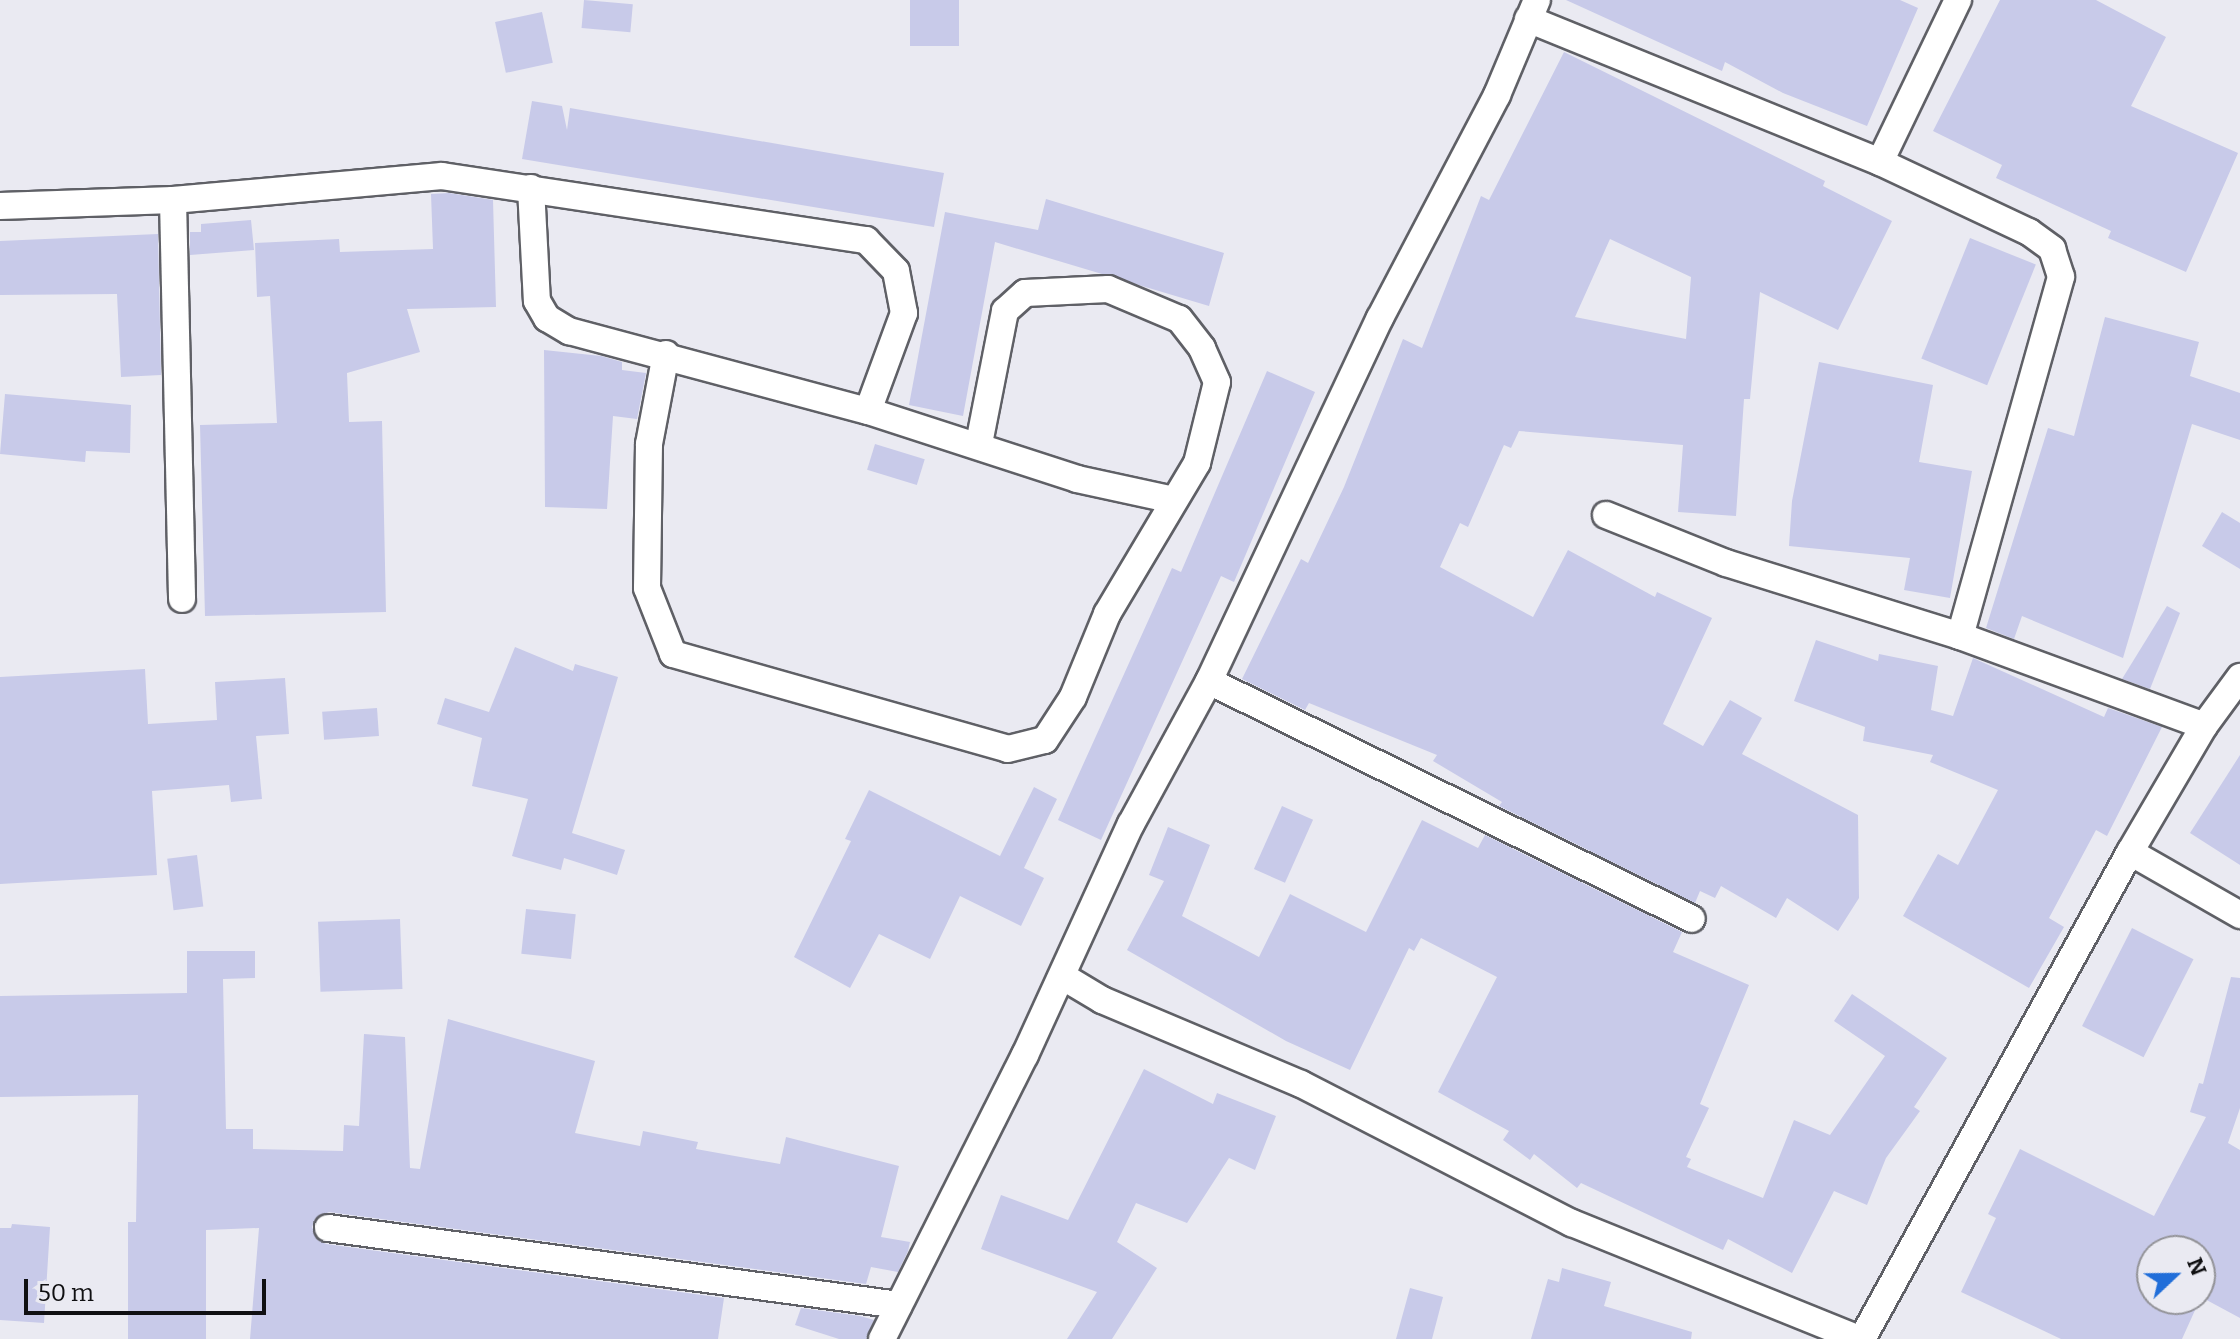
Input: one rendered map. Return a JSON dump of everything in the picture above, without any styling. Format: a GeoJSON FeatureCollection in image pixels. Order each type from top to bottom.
{"type":"FeatureCollection","features":[{"type":"Feature","properties":{"kind":"street"},"geometry":{"type":"LineString","coordinates":[[1880,162],[1958,0]]}},
{"type":"Feature","properties":{"kind":"street"},"geometry":{"type":"LineString","coordinates":[[882,1339],[1062,976],[1131,824],[1209,681],[1380,318],[1497,95],[1532,10],[1880,162],[2029,232],[2052,249],[2061,277],[1960,636]]}},
{"type":"Feature","properties":{"kind":"street"},"geometry":{"type":"LineString","coordinates":[[0,206],[173,200],[442,176],[866,240],[896,271],[904,313],[868,411]]}},
{"type":"Feature","properties":{"kind":"street"},"geometry":{"type":"LineString","coordinates":[[531,188],[537,301],[547,318],[569,331],[666,354],[868,411],[979,444],[1077,479],[1174,500]]}},
{"type":"Feature","properties":{"kind":"street"},"geometry":{"type":"LineString","coordinates":[[173,200],[182,599]]}},
{"type":"Feature","properties":{"kind":"street"},"geometry":{"type":"LineString","coordinates":[[666,354],[649,444],[647,588],[673,654],[1008,749],[1045,740],[1073,697],[1107,614],[1197,463],[1217,382],[1202,348],[1179,319],[1108,289],[1025,293],[1005,311],[979,444]]}},
{"type":"Feature","properties":{"kind":"street"},"geometry":{"type":"LineString","coordinates":[[1606,515],[1726,563],[1960,636],[2204,726]]}},
{"type":"Feature","properties":{"kind":"street"},"geometry":{"type":"LineString","coordinates":[[1062,976],[1102,1000],[1301,1084],[1572,1223],[1861,1339],[2130,852],[2204,726],[2240,677]]}},
{"type":"Feature","properties":{"kind":"street"},"geometry":{"type":"LineString","coordinates":[[1209,681],[1692,919]]}},
{"type":"Feature","properties":{"kind":"street"},"geometry":{"type":"LineString","coordinates":[[2130,852],[2240,915]]}},
{"type":"Feature","properties":{"kind":"street"},"geometry":{"type":"LineString","coordinates":[[328,1228],[899,1305]]}},
{"type":"Feature","properties":{"kind":"building"},"geometry":{"type":"Polygon","coordinates":[[[584,0],[633,4],[630,32],[582,28],[584,0]]]}},
{"type":"Feature","properties":{"kind":"building"},"geometry":{"type":"Polygon","coordinates":[[[910,0],[959,0],[959,46],[910,46],[910,0]]]}},
{"type":"Feature","properties":{"kind":"building"},"geometry":{"type":"Polygon","coordinates":[[[1566,0],[1900,0],[1918,8],[1867,126],[1783,93],[1725,62],[1722,71],[1566,0]]]}},
{"type":"Feature","properties":{"kind":"building"},"geometry":{"type":"Polygon","coordinates":[[[2000,0],[2096,0],[2166,37],[2131,106],[2238,153],[2186,272],[2108,238],[2111,231],[1996,178],[2002,165],[1933,131],[2000,0]]]}},
{"type":"Feature","properties":{"kind":"building"},"geometry":{"type":"Polygon","coordinates":[[[542,12],[553,63],[506,73],[495,22],[542,12]]]}},
{"type":"Feature","properties":{"kind":"building"},"geometry":{"type":"Polygon","coordinates":[[[1564,52],[1825,181],[1823,186],[1892,221],[1838,330],[1760,292],[1750,399],[1744,399],[1736,516],[1678,512],[1683,445],[1519,431],[1511,448],[1504,445],[1468,527],[1460,523],[1440,567],[1533,617],[1568,550],[1655,597],[1657,592],[1712,618],[1663,724],[1703,746],[1730,700],[1762,718],[1742,754],[1858,815],[1859,898],[1838,931],[1787,898],[1776,918],[1721,886],[1715,898],[1700,891],[1695,903],[1499,806],[1502,802],[1433,761],[1437,755],[1309,703],[1305,710],[1242,679],[1301,559],[1308,563],[1344,487],[1403,339],[1422,348],[1481,196],[1489,200],[1564,52]],[[1610,239],[1575,317],[1686,339],[1691,277],[1610,239]]]}},
{"type":"Feature","properties":{"kind":"building"},"geometry":{"type":"Polygon","coordinates":[[[532,101],[562,106],[567,130],[570,108],[944,173],[934,227],[522,159],[532,101]]]}},
{"type":"Feature","properties":{"kind":"building"},"geometry":{"type":"Polygon","coordinates":[[[449,193],[493,200],[496,307],[407,309],[420,352],[347,373],[349,422],[382,421],[386,612],[205,616],[200,425],[277,423],[270,296],[257,297],[255,243],[339,239],[340,252],[433,249],[431,194],[449,193]]]}},
{"type":"Feature","properties":{"kind":"building"},"geometry":{"type":"Polygon","coordinates":[[[1046,199],[1224,253],[1209,306],[995,242],[963,416],[909,405],[945,212],[1038,230],[1046,199]]]}},
{"type":"Feature","properties":{"kind":"building"},"geometry":{"type":"Polygon","coordinates":[[[251,220],[254,250],[190,255],[190,232],[201,232],[201,224],[251,220]]]}},
{"type":"Feature","properties":{"kind":"building"},"geometry":{"type":"Polygon","coordinates":[[[158,234],[161,375],[121,377],[117,294],[0,295],[0,241],[158,234]]]}},
{"type":"Feature","properties":{"kind":"building"},"geometry":{"type":"Polygon","coordinates":[[[1970,238],[2036,265],[1987,385],[1921,359],[1970,238]]]}},
{"type":"Feature","properties":{"kind":"building"},"geometry":{"type":"Polygon","coordinates":[[[2105,317],[2199,342],[2190,376],[2240,393],[2240,440],[2192,424],[2123,658],[2022,616],[2014,639],[1986,628],[2048,428],[2074,436],[2105,317]]]}},
{"type":"Feature","properties":{"kind":"building"},"geometry":{"type":"Polygon","coordinates":[[[544,350],[601,356],[622,362],[622,370],[646,373],[637,419],[613,416],[607,509],[545,507],[544,350]]]}},
{"type":"Feature","properties":{"kind":"building"},"geometry":{"type":"Polygon","coordinates":[[[1819,362],[1933,385],[1919,462],[1972,471],[1950,598],[1904,590],[1910,558],[1789,546],[1792,501],[1819,362]]]}},
{"type":"Feature","properties":{"kind":"building"},"geometry":{"type":"Polygon","coordinates":[[[1267,371],[1315,392],[1234,582],[1221,576],[1101,840],[1058,820],[1172,568],[1181,572],[1267,371]]]}},
{"type":"Feature","properties":{"kind":"building"},"geometry":{"type":"Polygon","coordinates":[[[5,394],[131,405],[130,453],[86,451],[85,462],[0,454],[5,394]]]}},
{"type":"Feature","properties":{"kind":"building"},"geometry":{"type":"Polygon","coordinates":[[[875,444],[925,459],[917,485],[867,470],[875,444]]]}},
{"type":"Feature","properties":{"kind":"building"},"geometry":{"type":"Polygon","coordinates":[[[2222,512],[2240,523],[2240,569],[2202,546],[2222,512]]]}},
{"type":"Feature","properties":{"kind":"building"},"geometry":{"type":"Polygon","coordinates":[[[2167,606],[2180,613],[2150,689],[2122,679],[2167,606]]]}},
{"type":"Feature","properties":{"kind":"building"},"geometry":{"type":"Polygon","coordinates":[[[1816,640],[1878,661],[1879,654],[1938,666],[1931,710],[1953,716],[1973,658],[2104,717],[2108,708],[2162,727],[2107,836],[2096,830],[2049,918],[2064,927],[2029,988],[1903,916],[1938,854],[1958,865],[1998,790],[1930,762],[1933,755],[1863,741],[1865,727],[1794,701],[1816,640]]]}},
{"type":"Feature","properties":{"kind":"building"},"geometry":{"type":"Polygon","coordinates":[[[515,647],[573,671],[575,664],[618,677],[572,833],[625,850],[617,875],[564,858],[561,870],[512,856],[528,799],[472,786],[482,738],[437,724],[445,698],[489,712],[515,647]]]}},
{"type":"Feature","properties":{"kind":"building"},"geometry":{"type":"Polygon","coordinates":[[[145,669],[148,724],[217,720],[215,682],[285,678],[289,734],[256,736],[262,799],[231,802],[229,785],[152,791],[157,875],[0,884],[0,677],[145,669]]]}},
{"type":"Feature","properties":{"kind":"building"},"geometry":{"type":"Polygon","coordinates":[[[377,708],[379,736],[324,740],[322,712],[377,708]]]}},
{"type":"Feature","properties":{"kind":"building"},"geometry":{"type":"Polygon","coordinates":[[[2240,755],[2240,865],[2190,833],[2240,755]]]}},
{"type":"Feature","properties":{"kind":"building"},"geometry":{"type":"Polygon","coordinates":[[[1034,787],[1057,799],[1024,868],[1044,878],[1021,926],[960,896],[930,959],[879,934],[850,988],[794,957],[851,841],[845,839],[869,790],[1000,856],[1034,787]]]}},
{"type":"Feature","properties":{"kind":"building"},"geometry":{"type":"Polygon","coordinates":[[[1282,806],[1313,820],[1285,883],[1254,869],[1282,806]]]}},
{"type":"Feature","properties":{"kind":"building"},"geometry":{"type":"Polygon","coordinates":[[[1422,820],[1478,848],[1485,835],[1682,932],[1673,952],[1749,985],[1700,1104],[1709,1108],[1686,1157],[1691,1159],[1687,1167],[1763,1198],[1794,1120],[1830,1135],[1885,1056],[1834,1021],[1852,994],[1947,1058],[1914,1107],[1920,1111],[1886,1158],[1867,1205],[1834,1191],[1792,1273],[1728,1239],[1723,1250],[1581,1183],[1577,1188],[1534,1154],[1530,1160],[1503,1140],[1509,1131],[1438,1092],[1497,977],[1421,938],[1414,951],[1409,948],[1350,1070],[1286,1041],[1127,950],[1164,881],[1149,875],[1168,827],[1210,845],[1182,916],[1259,957],[1290,894],[1366,932],[1422,820]]]}},
{"type":"Feature","properties":{"kind":"building"},"geometry":{"type":"Polygon","coordinates":[[[197,855],[203,907],[174,910],[167,859],[197,855]]]}},
{"type":"Feature","properties":{"kind":"building"},"geometry":{"type":"Polygon","coordinates":[[[526,909],[576,914],[571,959],[521,954],[526,909]]]}},
{"type":"Feature","properties":{"kind":"building"},"geometry":{"type":"Polygon","coordinates":[[[400,919],[402,989],[320,992],[318,922],[400,919]]]}},
{"type":"Feature","properties":{"kind":"building"},"geometry":{"type":"Polygon","coordinates":[[[2132,928],[2193,959],[2144,1057],[2082,1026],[2132,928]]]}},
{"type":"Feature","properties":{"kind":"building"},"geometry":{"type":"Polygon","coordinates":[[[187,951],[255,951],[255,978],[223,979],[226,1129],[253,1129],[253,1149],[343,1151],[344,1125],[359,1126],[364,1034],[405,1037],[410,1168],[420,1169],[448,1019],[595,1061],[575,1133],[640,1146],[643,1131],[698,1142],[696,1149],[780,1164],[786,1137],[899,1166],[881,1237],[910,1242],[908,1251],[898,1272],[871,1267],[866,1284],[329,1212],[316,1218],[312,1227],[318,1240],[326,1244],[724,1298],[718,1339],[250,1339],[259,1228],[206,1230],[206,1339],[128,1339],[128,1222],[136,1222],[138,1095],[0,1097],[0,996],[187,993],[187,951]]]}},
{"type":"Feature","properties":{"kind":"building"},"geometry":{"type":"Polygon","coordinates":[[[2231,977],[2240,978],[2240,1108],[2228,1143],[2240,1150],[2240,1318],[2216,1305],[2216,1235],[2136,1235],[2136,1315],[2193,1315],[2182,1339],[2061,1339],[1961,1292],[1996,1218],[1988,1214],[2020,1149],[2154,1216],[2206,1117],[2190,1112],[2199,1083],[2203,1084],[2231,977]]]}},
{"type":"Feature","properties":{"kind":"building"},"geometry":{"type":"Polygon","coordinates":[[[1144,1069],[1213,1104],[1217,1093],[1276,1116],[1255,1170],[1229,1158],[1187,1223],[1136,1203],[1117,1242],[1157,1268],[1112,1339],[1067,1339],[1097,1292],[981,1249],[1001,1195],[1068,1220],[1144,1069]]]}},
{"type":"Feature","properties":{"kind":"building"},"geometry":{"type":"Polygon","coordinates":[[[12,1224],[50,1227],[44,1323],[0,1320],[0,1228],[11,1228],[12,1224]]]}},
{"type":"Feature","properties":{"kind":"building"},"geometry":{"type":"Polygon","coordinates":[[[1562,1268],[1611,1282],[1604,1306],[1692,1332],[1691,1339],[1531,1339],[1548,1279],[1559,1282],[1562,1268]]]}},
{"type":"Feature","properties":{"kind":"building"},"geometry":{"type":"Polygon","coordinates":[[[1410,1288],[1443,1297],[1432,1339],[1396,1339],[1410,1288]]]}},
{"type":"Feature","properties":{"kind":"building"},"geometry":{"type":"Polygon","coordinates":[[[801,1308],[874,1320],[866,1339],[839,1339],[795,1325],[801,1308]]]}}]}
